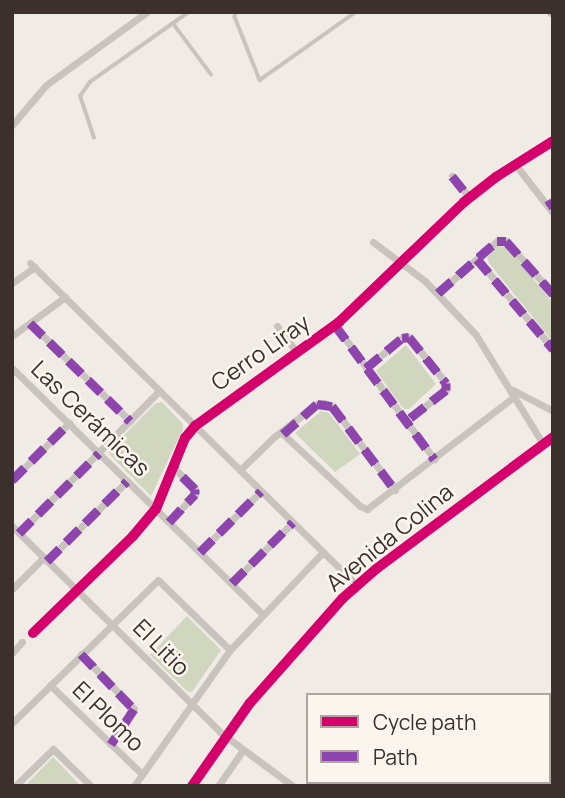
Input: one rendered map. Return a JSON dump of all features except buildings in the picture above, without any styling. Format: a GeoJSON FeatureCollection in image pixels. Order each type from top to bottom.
{"type":"FeatureCollection","features":[{"type":"Feature","properties":{"kind":"street"},"geometry":{"type":"LineString","coordinates":[[12,125],[46,85],[146,12]]}},
{"type":"Feature","properties":{"kind":"street","name":"Cerro Liray"},"geometry":{"type":"LineString","coordinates":[[33,633],[133,536],[156,509],[185,438],[195,426],[335,325],[470,198],[515,164],[553,141]]}},
{"type":"Feature","properties":{"kind":"street"},"geometry":{"type":"LineString","coordinates":[[515,164],[550,204],[553,213]]}},
{"type":"Feature","properties":{"kind":"street"},"geometry":{"type":"LineString","coordinates":[[452,176],[470,198]]}},
{"type":"Feature","properties":{"kind":"street"},"geometry":{"type":"LineString","coordinates":[[438,293],[497,241],[506,241],[553,295]]}},
{"type":"Feature","properties":{"kind":"street"},"geometry":{"type":"LineString","coordinates":[[373,242],[438,293],[476,335],[544,444]]}},
{"type":"Feature","properties":{"kind":"street"},"geometry":{"type":"LineString","coordinates":[[478,259],[553,349]]}},
{"type":"Feature","properties":{"kind":"street"},"geometry":{"type":"LineString","coordinates":[[12,283],[32,265],[357,585]]}},
{"type":"Feature","properties":{"kind":"street"},"geometry":{"type":"LineString","coordinates":[[12,336],[65,298]]}},
{"type":"Feature","properties":{"kind":"street"},"geometry":{"type":"LineString","coordinates":[[30,323],[130,421]]}},
{"type":"Feature","properties":{"kind":"street"},"geometry":{"type":"LineString","coordinates":[[335,325],[434,459]]}},
{"type":"Feature","properties":{"kind":"street"},"geometry":{"type":"LineString","coordinates":[[277,326],[297,353]]}},
{"type":"Feature","properties":{"kind":"street"},"geometry":{"type":"LineString","coordinates":[[366,368],[402,338],[408,337],[446,383],[446,390],[406,421]]}},
{"type":"Feature","properties":{"kind":"street","name":"Las Cerámicas"},"geometry":{"type":"LineString","coordinates":[[12,368],[262,614]]}},
{"type":"Feature","properties":{"kind":"street"},"geometry":{"type":"LineString","coordinates":[[19,533],[159,391]]}},
{"type":"Feature","properties":{"kind":"street"},"geometry":{"type":"LineString","coordinates":[[514,393],[553,411]]}},
{"type":"Feature","properties":{"kind":"street"},"geometry":{"type":"LineString","coordinates":[[283,434],[360,506],[367,509],[395,490],[514,393]]}},
{"type":"Feature","properties":{"kind":"street"},"geometry":{"type":"LineString","coordinates":[[240,470],[274,437],[283,434],[317,404],[332,406],[395,490]]}},
{"type":"Feature","properties":{"kind":"street"},"geometry":{"type":"LineString","coordinates":[[12,480],[69,423]]}},
{"type":"Feature","properties":{"kind":"street","name":"Avenida Colina"},"geometry":{"type":"LineString","coordinates":[[192,786],[225,736],[295,649],[357,585],[553,437]]}},
{"type":"Feature","properties":{"kind":"street"},"geometry":{"type":"LineString","coordinates":[[169,522],[195,494],[195,489],[174,468]]}},
{"type":"Feature","properties":{"kind":"street"},"geometry":{"type":"LineString","coordinates":[[12,589],[127,481]]}},
{"type":"Feature","properties":{"kind":"street"},"geometry":{"type":"LineString","coordinates":[[200,552],[261,491]]}},
{"type":"Feature","properties":{"kind":"street"},"geometry":{"type":"LineString","coordinates":[[232,583],[293,522]]}},
{"type":"Feature","properties":{"kind":"street","name":"El Litio"},"geometry":{"type":"LineString","coordinates":[[12,526],[225,736],[293,786]]}},
{"type":"Feature","properties":{"kind":"street"},"geometry":{"type":"LineString","coordinates":[[134,786],[190,702],[230,650],[323,552]]}},
{"type":"Feature","properties":{"kind":"street"},"geometry":{"type":"LineString","coordinates":[[12,723],[158,580],[230,650]]}},
{"type":"Feature","properties":{"kind":"street"},"geometry":{"type":"LineString","coordinates":[[12,653],[22,642]]}},
{"type":"Feature","properties":{"kind":"street"},"geometry":{"type":"LineString","coordinates":[[81,654],[134,709],[111,744]]}},
{"type":"Feature","properties":{"kind":"street","name":"El Plomo"},"geometry":{"type":"LineString","coordinates":[[50,685],[142,774]]}},
{"type":"Feature","properties":{"kind":"street"},"geometry":{"type":"LineString","coordinates":[[15,786],[53,749],[92,786]]}},
{"type":"Feature","properties":{"kind":"street"},"geometry":{"type":"LineString","coordinates":[[218,786],[243,750]]}},
{"type":"Feature","properties":{"kind":"lane"},"geometry":{"type":"LineString","coordinates":[[94,138],[80,96],[90,82],[189,12]]}},
{"type":"Feature","properties":{"kind":"lane"},"geometry":{"type":"LineString","coordinates":[[236,12],[235,17],[260,80],[356,12]]}},
{"type":"Feature","properties":{"kind":"lane"},"geometry":{"type":"LineString","coordinates":[[173,23],[211,74]]}},
{"type":"Feature","properties":{"kind":"green space"},"geometry":{"type":"Polygon","coordinates":[[[498,246],[507,247],[553,303],[553,342],[489,263],[487,257],[498,246]]]}},
{"type":"Feature","properties":{"kind":"green space"},"geometry":{"type":"Polygon","coordinates":[[[406,345],[436,384],[409,409],[404,409],[376,371],[406,345]]]}},
{"type":"Feature","properties":{"kind":"green space"},"geometry":{"type":"Polygon","coordinates":[[[162,402],[183,424],[183,429],[151,496],[109,454],[109,450],[156,403],[162,402]]]}},
{"type":"Feature","properties":{"kind":"green space"},"geometry":{"type":"Polygon","coordinates":[[[321,411],[329,413],[360,454],[335,472],[295,433],[321,411]]]}},
{"type":"Feature","properties":{"kind":"green space"},"geometry":{"type":"Polygon","coordinates":[[[187,616],[221,650],[192,692],[187,691],[150,655],[187,616]]]}},
{"type":"Feature","properties":{"kind":"green space"},"geometry":{"type":"Polygon","coordinates":[[[53,757],[81,786],[25,786],[53,757]]]}},
{"type":"Feature","properties":{"kind":"marked path"},"geometry":{"type":"LineString","coordinates":[[452,176],[470,198]]}},
{"type":"Feature","properties":{"kind":"marked path"},"geometry":{"type":"LineString","coordinates":[[547,206],[553,202]]}},
{"type":"Feature","properties":{"kind":"marked path"},"geometry":{"type":"LineString","coordinates":[[438,293],[497,241],[506,241],[553,294]]}},
{"type":"Feature","properties":{"kind":"marked path"},"geometry":{"type":"LineString","coordinates":[[477,259],[553,349]]}},
{"type":"Feature","properties":{"kind":"marked path"},"geometry":{"type":"LineString","coordinates":[[30,323],[130,421]]}},
{"type":"Feature","properties":{"kind":"marked path"},"geometry":{"type":"LineString","coordinates":[[335,325],[434,459]]}},
{"type":"Feature","properties":{"kind":"marked path"},"geometry":{"type":"LineString","coordinates":[[366,368],[402,338],[409,337],[446,383],[446,390],[406,421]]}},
{"type":"Feature","properties":{"kind":"marked path"},"geometry":{"type":"LineString","coordinates":[[283,434],[317,404],[332,406],[395,490]]}},
{"type":"Feature","properties":{"kind":"marked path"},"geometry":{"type":"LineString","coordinates":[[12,480],[69,423]]}},
{"type":"Feature","properties":{"kind":"marked path"},"geometry":{"type":"LineString","coordinates":[[19,533],[99,453]]}},
{"type":"Feature","properties":{"kind":"marked path"},"geometry":{"type":"LineString","coordinates":[[169,522],[195,494],[195,489],[174,468]]}},
{"type":"Feature","properties":{"kind":"marked path"},"geometry":{"type":"LineString","coordinates":[[47,561],[127,481]]}},
{"type":"Feature","properties":{"kind":"marked path"},"geometry":{"type":"LineString","coordinates":[[200,552],[261,491]]}},
{"type":"Feature","properties":{"kind":"marked path"},"geometry":{"type":"LineString","coordinates":[[232,583],[293,522]]}},
{"type":"Feature","properties":{"kind":"marked path"},"geometry":{"type":"LineString","coordinates":[[81,654],[134,709],[111,744]]}},
{"type":"Feature","properties":{"kind":"cycle path"},"geometry":{"type":"LineString","coordinates":[[33,633],[133,536],[156,509],[185,438],[195,426],[339,322],[464,202],[496,177],[553,141]]}},
{"type":"Feature","properties":{"kind":"cycle path"},"geometry":{"type":"LineString","coordinates":[[192,786],[250,703],[343,598],[376,569],[553,437]]}}]}
